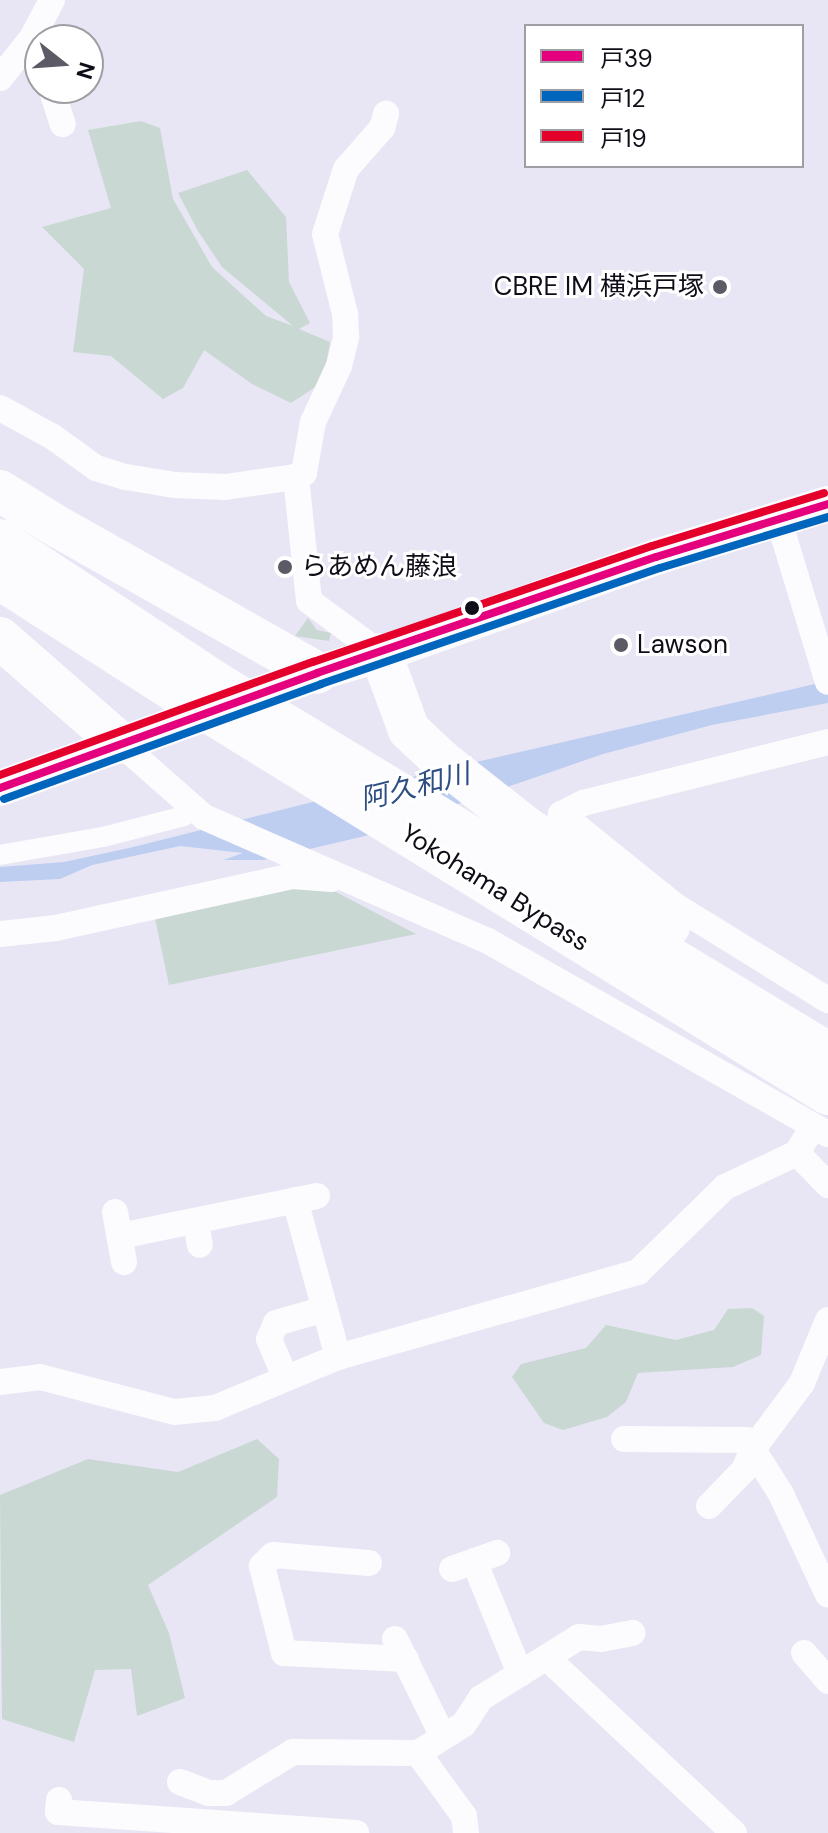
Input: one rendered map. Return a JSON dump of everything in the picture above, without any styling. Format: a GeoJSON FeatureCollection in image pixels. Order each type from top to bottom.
{"type":"FeatureCollection","features":[{"type":"Feature","properties":{"kind":"highway"},"geometry":{"type":"LineString","coordinates":[[0,491],[317,673]]}},
{"type":"Feature","properties":{"kind":"highway","name":"Yokohama Bypass"},"geometry":{"type":"LineString","coordinates":[[0,540],[198,689]]}},
{"type":"Feature","properties":{"kind":"highway","name":"Yokohama Bypass"},"geometry":{"type":"LineString","coordinates":[[0,579],[198,689],[452,844],[828,1053]]}},
{"type":"Feature","properties":{"kind":"highway"},"geometry":{"type":"LineString","coordinates":[[0,638],[120,743]]}},
{"type":"Feature","properties":{"kind":"highway"},"geometry":{"type":"LineString","coordinates":[[381,654],[409,730],[442,761],[523,825],[664,923],[828,1047]]}},
{"type":"Feature","properties":{"kind":"highway","name":"Yokohama Bypass"},"geometry":{"type":"LineString","coordinates":[[452,844],[823,1118]]}},
{"type":"Feature","properties":{"kind":"main road"},"geometry":{"type":"LineString","coordinates":[[0,788],[317,673],[381,654],[656,557],[828,504]]}},
{"type":"Feature","properties":{"kind":"street"},"geometry":{"type":"LineString","coordinates":[[40,24],[44,3]]}},
{"type":"Feature","properties":{"kind":"street"},"geometry":{"type":"LineString","coordinates":[[0,78],[24,57]]}},
{"type":"Feature","properties":{"kind":"street"},"geometry":{"type":"LineString","coordinates":[[56,104],[63,124]]}},
{"type":"Feature","properties":{"kind":"street"},"geometry":{"type":"LineString","coordinates":[[0,408],[53,437],[96,468],[126,477],[175,485],[225,487],[296,477],[304,473],[313,422],[339,366],[346,337],[345,314],[325,234],[346,169],[382,128],[386,114]]}},
{"type":"Feature","properties":{"kind":"street"},"geometry":{"type":"LineString","coordinates":[[296,477],[309,601],[381,654]]}},
{"type":"Feature","properties":{"kind":"street"},"geometry":{"type":"LineString","coordinates":[[779,521],[827,679]]}},
{"type":"Feature","properties":{"kind":"street"},"geometry":{"type":"LineString","coordinates":[[828,742],[583,803],[561,814],[674,905],[828,1000]]}},
{"type":"Feature","properties":{"kind":"street"},"geometry":{"type":"LineString","coordinates":[[0,1382],[40,1377],[174,1412],[215,1408],[338,1357],[638,1272],[725,1187],[797,1153],[823,1118],[488,941],[310,862],[194,816],[120,743]]}},
{"type":"Feature","properties":{"kind":"street"},"geometry":{"type":"LineString","coordinates":[[0,855],[103,837],[194,816]]}},
{"type":"Feature","properties":{"kind":"street"},"geometry":{"type":"LineString","coordinates":[[0,934],[56,928],[292,876],[348,880]]}},
{"type":"Feature","properties":{"kind":"street"},"geometry":{"type":"LineString","coordinates":[[797,1153],[828,1185]]}},
{"type":"Feature","properties":{"kind":"street"},"geometry":{"type":"LineString","coordinates":[[120,1237],[198,1233],[306,1198],[325,1309],[338,1357]]}},
{"type":"Feature","properties":{"kind":"street"},"geometry":{"type":"LineString","coordinates":[[285,1377],[269,1339],[276,1323],[325,1309]]}},
{"type":"Feature","properties":{"kind":"street"},"geometry":{"type":"LineString","coordinates":[[709,1506],[744,1470],[753,1449],[802,1383],[828,1320]]}},
{"type":"Feature","properties":{"kind":"street"},"geometry":{"type":"LineString","coordinates":[[624,1439],[747,1440],[781,1494],[828,1595]]}},
{"type":"Feature","properties":{"kind":"street"},"geometry":{"type":"LineString","coordinates":[[354,1569],[273,1555],[262,1566],[284,1653],[401,1649],[442,1735]]}},
{"type":"Feature","properties":{"kind":"street"},"geometry":{"type":"LineString","coordinates":[[475,1561],[520,1674]]}},
{"type":"Feature","properties":{"kind":"street"},"geometry":{"type":"LineString","coordinates":[[180,1782],[209,1793],[226,1793],[293,1752],[418,1753],[442,1735],[464,1724],[481,1698],[579,1637],[601,1639],[632,1633]]}},
{"type":"Feature","properties":{"kind":"street"},"geometry":{"type":"LineString","coordinates":[[804,1653],[828,1681]]}},
{"type":"Feature","properties":{"kind":"street"},"geometry":{"type":"LineString","coordinates":[[547,1658],[734,1833]]}},
{"type":"Feature","properties":{"kind":"street"},"geometry":{"type":"LineString","coordinates":[[418,1753],[443,1783],[464,1816],[466,1833]]}},
{"type":"Feature","properties":{"kind":"street"},"geometry":{"type":"LineString","coordinates":[[58,1815],[177,1827],[356,1833]]}},
{"type":"Feature","properties":{"kind":"shaded area"},"geometry":{"type":"Polygon","coordinates":[[[141,121],[160,128],[173,199],[212,267],[266,316],[293,326],[222,267],[178,193],[247,170],[286,217],[289,282],[310,323],[299,329],[330,342],[323,382],[291,403],[252,384],[204,350],[183,388],[163,399],[111,356],[73,352],[84,269],[42,227],[111,208],[88,130],[141,121]]]}},
{"type":"Feature","properties":{"kind":"shaded area"},"geometry":{"type":"Polygon","coordinates":[[[308,618],[317,630],[331,633],[329,641],[295,636],[308,618]]]}},
{"type":"Feature","properties":{"kind":"shaded area"},"geometry":{"type":"Polygon","coordinates":[[[297,886],[336,892],[416,934],[169,985],[154,914],[297,886]]]}},
{"type":"Feature","properties":{"kind":"shaded area"},"geometry":{"type":"Polygon","coordinates":[[[752,1308],[764,1316],[761,1355],[733,1367],[638,1373],[626,1402],[607,1417],[563,1430],[544,1423],[512,1377],[521,1364],[586,1348],[606,1325],[676,1340],[714,1330],[728,1309],[752,1308]]]}},
{"type":"Feature","properties":{"kind":"shaded area"},"geometry":{"type":"Polygon","coordinates":[[[257,1439],[279,1459],[277,1497],[148,1585],[169,1633],[185,1698],[137,1716],[131,1669],[95,1670],[74,1742],[2,1719],[0,1495],[88,1459],[178,1472],[257,1439]]]}},
{"type":"Feature","properties":{"kind":"water","name":"阿久和川"},"geometry":{"type":"Polygon","coordinates":[[[828,681],[828,703],[712,725],[603,754],[365,836],[263,860],[224,860],[204,867],[243,853],[180,846],[92,865],[60,879],[0,882],[0,867],[64,862],[129,848],[424,774],[828,681]]]}},
{"type":"Feature","properties":{"kind":"transit line","name":"戸19"},"geometry":{"type":"LineString","coordinates":[[0,775],[313,662],[652,546],[824,493]]}},
{"type":"Feature","properties":{"kind":"transit line","name":"戸39"},"geometry":{"type":"LineString","coordinates":[[0,788],[317,673],[656,557],[828,504]]}},
{"type":"Feature","properties":{"kind":"transit line","name":"戸12"},"geometry":{"type":"LineString","coordinates":[[4,799],[321,684],[660,568],[828,517]]}},
{"type":"Feature","properties":{"kind":"place","name":"CBRE IM 横浜戸塚"},"geometry":{"type":"Point","coordinates":[720,287]}},
{"type":"Feature","properties":{"kind":"place","name":"らあめん藤浪"},"geometry":{"type":"Point","coordinates":[285,567]}},
{"type":"Feature","properties":{"kind":"place","name":"Lawson"},"geometry":{"type":"Point","coordinates":[621,645]}}]}
